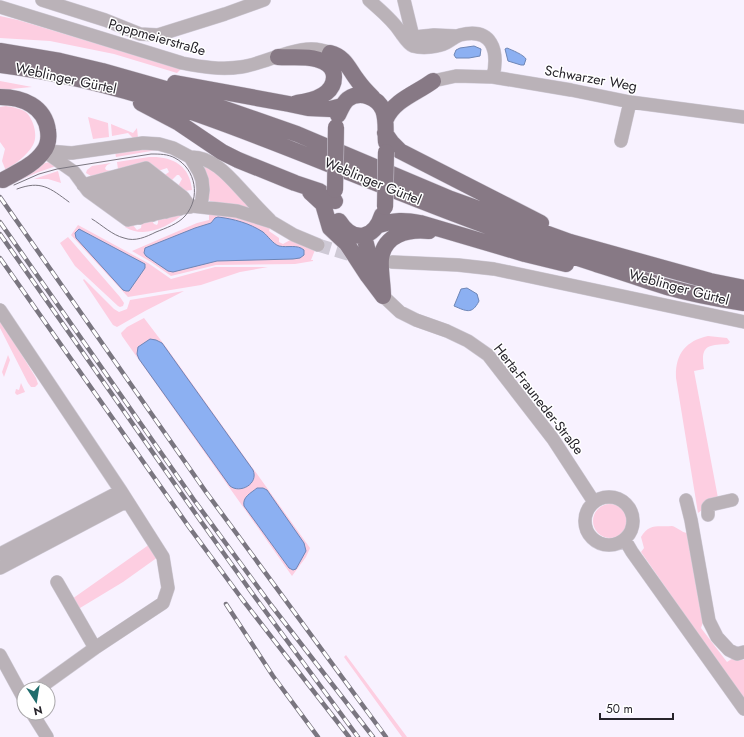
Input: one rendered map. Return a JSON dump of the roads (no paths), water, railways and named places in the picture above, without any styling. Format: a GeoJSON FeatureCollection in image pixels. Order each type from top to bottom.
{"type":"FeatureCollection","features":[{"type":"Feature","properties":{"kind":"main road","name":"Weblinger Gürtel"},"geometry":{"type":"LineString","coordinates":[[0,52],[80,65],[139,81],[216,105],[297,134],[425,188],[494,215],[570,242],[710,281],[744,288]]}},
{"type":"Feature","properties":{"kind":"main road"},"geometry":{"type":"LineString","coordinates":[[330,53],[342,58],[358,82],[383,110],[386,126],[392,143],[400,151],[555,230],[609,252]]}},
{"type":"Feature","properties":{"kind":"main road"},"geometry":{"type":"LineString","coordinates":[[330,53],[345,74],[349,93],[338,115],[336,127],[335,196],[337,219],[344,229],[354,235],[364,236],[374,231],[379,225],[385,207],[386,126],[391,110],[402,100],[433,81]]}},
{"type":"Feature","properties":{"kind":"main road"},"geometry":{"type":"LineString","coordinates":[[278,57],[318,59],[330,66],[334,75],[332,84],[325,94],[310,100],[289,104]]}},
{"type":"Feature","properties":{"kind":"main road","name":"Weblinger Gürtel"},"geometry":{"type":"LineString","coordinates":[[0,65],[39,70],[142,95],[251,133],[537,245],[667,286],[712,298],[744,304]]}},
{"type":"Feature","properties":{"kind":"main road"},"geometry":{"type":"LineString","coordinates":[[139,81],[154,78],[319,109],[330,109],[356,96],[362,96],[375,100],[390,98],[417,84],[433,81]]}},
{"type":"Feature","properties":{"kind":"main road"},"geometry":{"type":"LineString","coordinates":[[85,80],[108,92],[149,106],[179,123],[222,152],[238,160],[295,183],[335,196]]}},
{"type":"Feature","properties":{"kind":"main road"},"geometry":{"type":"LineString","coordinates":[[0,97],[22,100],[38,109],[45,118],[48,129],[48,140],[44,151],[39,157],[26,167],[3,180]]}},
{"type":"Feature","properties":{"kind":"main road"},"geometry":{"type":"LineString","coordinates":[[295,183],[314,194],[323,204],[330,228],[347,244],[383,296]]}},
{"type":"Feature","properties":{"kind":"main road"},"geometry":{"type":"LineString","coordinates":[[379,225],[393,221],[405,220],[420,223],[525,254],[667,286]]}},
{"type":"Feature","properties":{"kind":"main road"},"geometry":{"type":"LineString","coordinates":[[383,296],[381,259],[384,247],[392,237],[403,232],[416,229],[448,232]]}},
{"type":"Feature","properties":{"kind":"main road"},"geometry":{"type":"LineString","coordinates":[[364,236],[377,284],[383,296]]}},
{"type":"Feature","properties":{"kind":"street"},"geometry":{"type":"LineString","coordinates":[[42,0],[105,20],[140,34],[158,35],[264,0]]}},
{"type":"Feature","properties":{"kind":"street"},"geometry":{"type":"LineString","coordinates":[[369,0],[409,38]]}},
{"type":"Feature","properties":{"kind":"street"},"geometry":{"type":"LineString","coordinates":[[404,0],[409,38],[412,46],[437,46],[458,36],[467,34],[482,34],[492,42],[495,61],[493,77]]}},
{"type":"Feature","properties":{"kind":"street","name":"Poppmeierstraße"},"geometry":{"type":"LineString","coordinates":[[0,7],[182,63],[201,67],[220,69],[252,66],[291,52],[309,48],[316,48],[330,53]]}},
{"type":"Feature","properties":{"kind":"street","name":"Schwarzer Weg"},"geometry":{"type":"LineString","coordinates":[[433,81],[456,76],[493,77],[571,90],[630,102],[744,117]]}},
{"type":"Feature","properties":{"kind":"street"},"geometry":{"type":"LineString","coordinates":[[621,141],[630,102]]}},
{"type":"Feature","properties":{"kind":"street"},"geometry":{"type":"LineString","coordinates":[[44,151],[72,153],[143,143],[158,144],[173,148],[190,157],[204,159],[226,173],[272,222]]}},
{"type":"Feature","properties":{"kind":"street"},"geometry":{"type":"LineString","coordinates":[[44,151],[89,184],[140,218],[190,207],[237,211],[272,222],[318,245]]}},
{"type":"Feature","properties":{"kind":"street"},"geometry":{"type":"LineString","coordinates":[[190,157],[202,180],[203,190],[190,207]]}},
{"type":"Feature","properties":{"kind":"street"},"geometry":{"type":"LineString","coordinates":[[89,184],[122,175],[190,207]]}},
{"type":"Feature","properties":{"kind":"street"},"geometry":{"type":"LineString","coordinates":[[122,175],[166,212]]}},
{"type":"Feature","properties":{"kind":"street"},"geometry":{"type":"LineString","coordinates":[[122,175],[153,215]]}},
{"type":"Feature","properties":{"kind":"street"},"geometry":{"type":"LineString","coordinates":[[392,262],[494,269],[744,322]]}},
{"type":"Feature","properties":{"kind":"street","name":"Herta-Frauneder-Straße"},"geometry":{"type":"LineString","coordinates":[[383,296],[400,312],[468,341],[488,355],[552,439],[594,502]]}},
{"type":"Feature","properties":{"kind":"street"},"geometry":{"type":"LineString","coordinates":[[0,310],[163,557],[168,588],[163,603],[95,648],[49,681]]}},
{"type":"Feature","properties":{"kind":"street"},"geometry":{"type":"LineString","coordinates":[[2,560],[124,496]]}},
{"type":"Feature","properties":{"kind":"street"},"geometry":{"type":"LineString","coordinates":[[610,497],[618,498],[626,503],[631,510],[633,526],[630,534],[625,540],[619,544],[605,546],[592,539],[587,534],[584,520],[589,507],[594,502],[602,498],[610,497]]}},
{"type":"Feature","properties":{"kind":"street"},"geometry":{"type":"LineString","coordinates":[[686,500],[709,621],[717,638],[729,650],[737,654],[744,652]]}},
{"type":"Feature","properties":{"kind":"street"},"geometry":{"type":"LineString","coordinates":[[708,515],[708,507],[710,505],[732,500]]}},
{"type":"Feature","properties":{"kind":"street"},"geometry":{"type":"LineString","coordinates":[[625,540],[744,709]]}},
{"type":"Feature","properties":{"kind":"street"},"geometry":{"type":"LineString","coordinates":[[57,582],[95,648]]}},
{"type":"Feature","properties":{"kind":"street"},"geometry":{"type":"LineString","coordinates":[[0,655],[16,684]]}},
{"type":"Feature","properties":{"kind":"street"},"geometry":{"type":"LineString","coordinates":[[37,721],[46,737]]}},
{"type":"Feature","properties":{"kind":"water"},"geometry":{"type":"Polygon","coordinates":[[[474,46],[481,49],[480,56],[456,58],[454,55],[456,50],[460,48],[474,46]]]}},
{"type":"Feature","properties":{"kind":"water"},"geometry":{"type":"Polygon","coordinates":[[[507,48],[525,57],[526,59],[524,65],[508,61],[505,49],[507,48]]]}},
{"type":"Feature","properties":{"kind":"water"},"geometry":{"type":"Polygon","coordinates":[[[218,217],[236,220],[252,226],[263,232],[279,246],[301,248],[304,250],[304,255],[300,258],[293,259],[217,261],[173,272],[168,271],[144,253],[145,248],[211,223],[218,217]]]}},
{"type":"Feature","properties":{"kind":"water"},"geometry":{"type":"Polygon","coordinates":[[[79,229],[145,264],[145,268],[129,291],[123,290],[76,238],[75,233],[79,229]]]}},
{"type":"Feature","properties":{"kind":"water"},"geometry":{"type":"Polygon","coordinates":[[[467,288],[477,294],[479,301],[474,308],[468,311],[454,306],[461,289],[467,288]]]}},
{"type":"Feature","properties":{"kind":"water"},"geometry":{"type":"Polygon","coordinates":[[[150,339],[162,343],[253,470],[253,480],[248,486],[239,489],[230,486],[139,359],[137,354],[138,347],[150,339]]]}},
{"type":"Feature","properties":{"kind":"water"},"geometry":{"type":"Polygon","coordinates":[[[257,488],[267,490],[304,543],[306,551],[296,569],[293,570],[289,568],[244,506],[244,500],[257,488]]]}},
{"type":"Feature","properties":{"kind":"tunnel"},"geometry":{"type":"LineString","coordinates":[[318,245],[361,258]]}},
{"type":"Feature","properties":{"kind":"tram line"},"geometry":{"type":"LineString","coordinates":[[14,185],[39,174],[57,169],[151,154],[160,154],[175,158],[188,169],[192,176],[194,184],[193,201],[185,216],[175,224],[148,236],[136,239],[120,237],[92,219]]}},
{"type":"Feature","properties":{"kind":"tram line"},"geometry":{"type":"LineString","coordinates":[[17,189],[25,186],[39,185],[51,189],[69,202]]}},
{"type":"Feature","properties":{"kind":"railway"},"geometry":{"type":"LineString","coordinates":[[0,197],[206,492],[386,737]]}},
{"type":"Feature","properties":{"kind":"railway"},"geometry":{"type":"LineString","coordinates":[[0,222],[194,500],[271,605],[373,737]]}},
{"type":"Feature","properties":{"kind":"railway"},"geometry":{"type":"LineString","coordinates":[[0,234],[200,520],[358,737]]}},
{"type":"Feature","properties":{"kind":"railway"},"geometry":{"type":"LineString","coordinates":[[0,258],[189,527],[242,599],[349,737]]}},
{"type":"Feature","properties":{"kind":"railway"},"geometry":{"type":"LineString","coordinates":[[226,604],[273,676],[318,737]]}}]}
